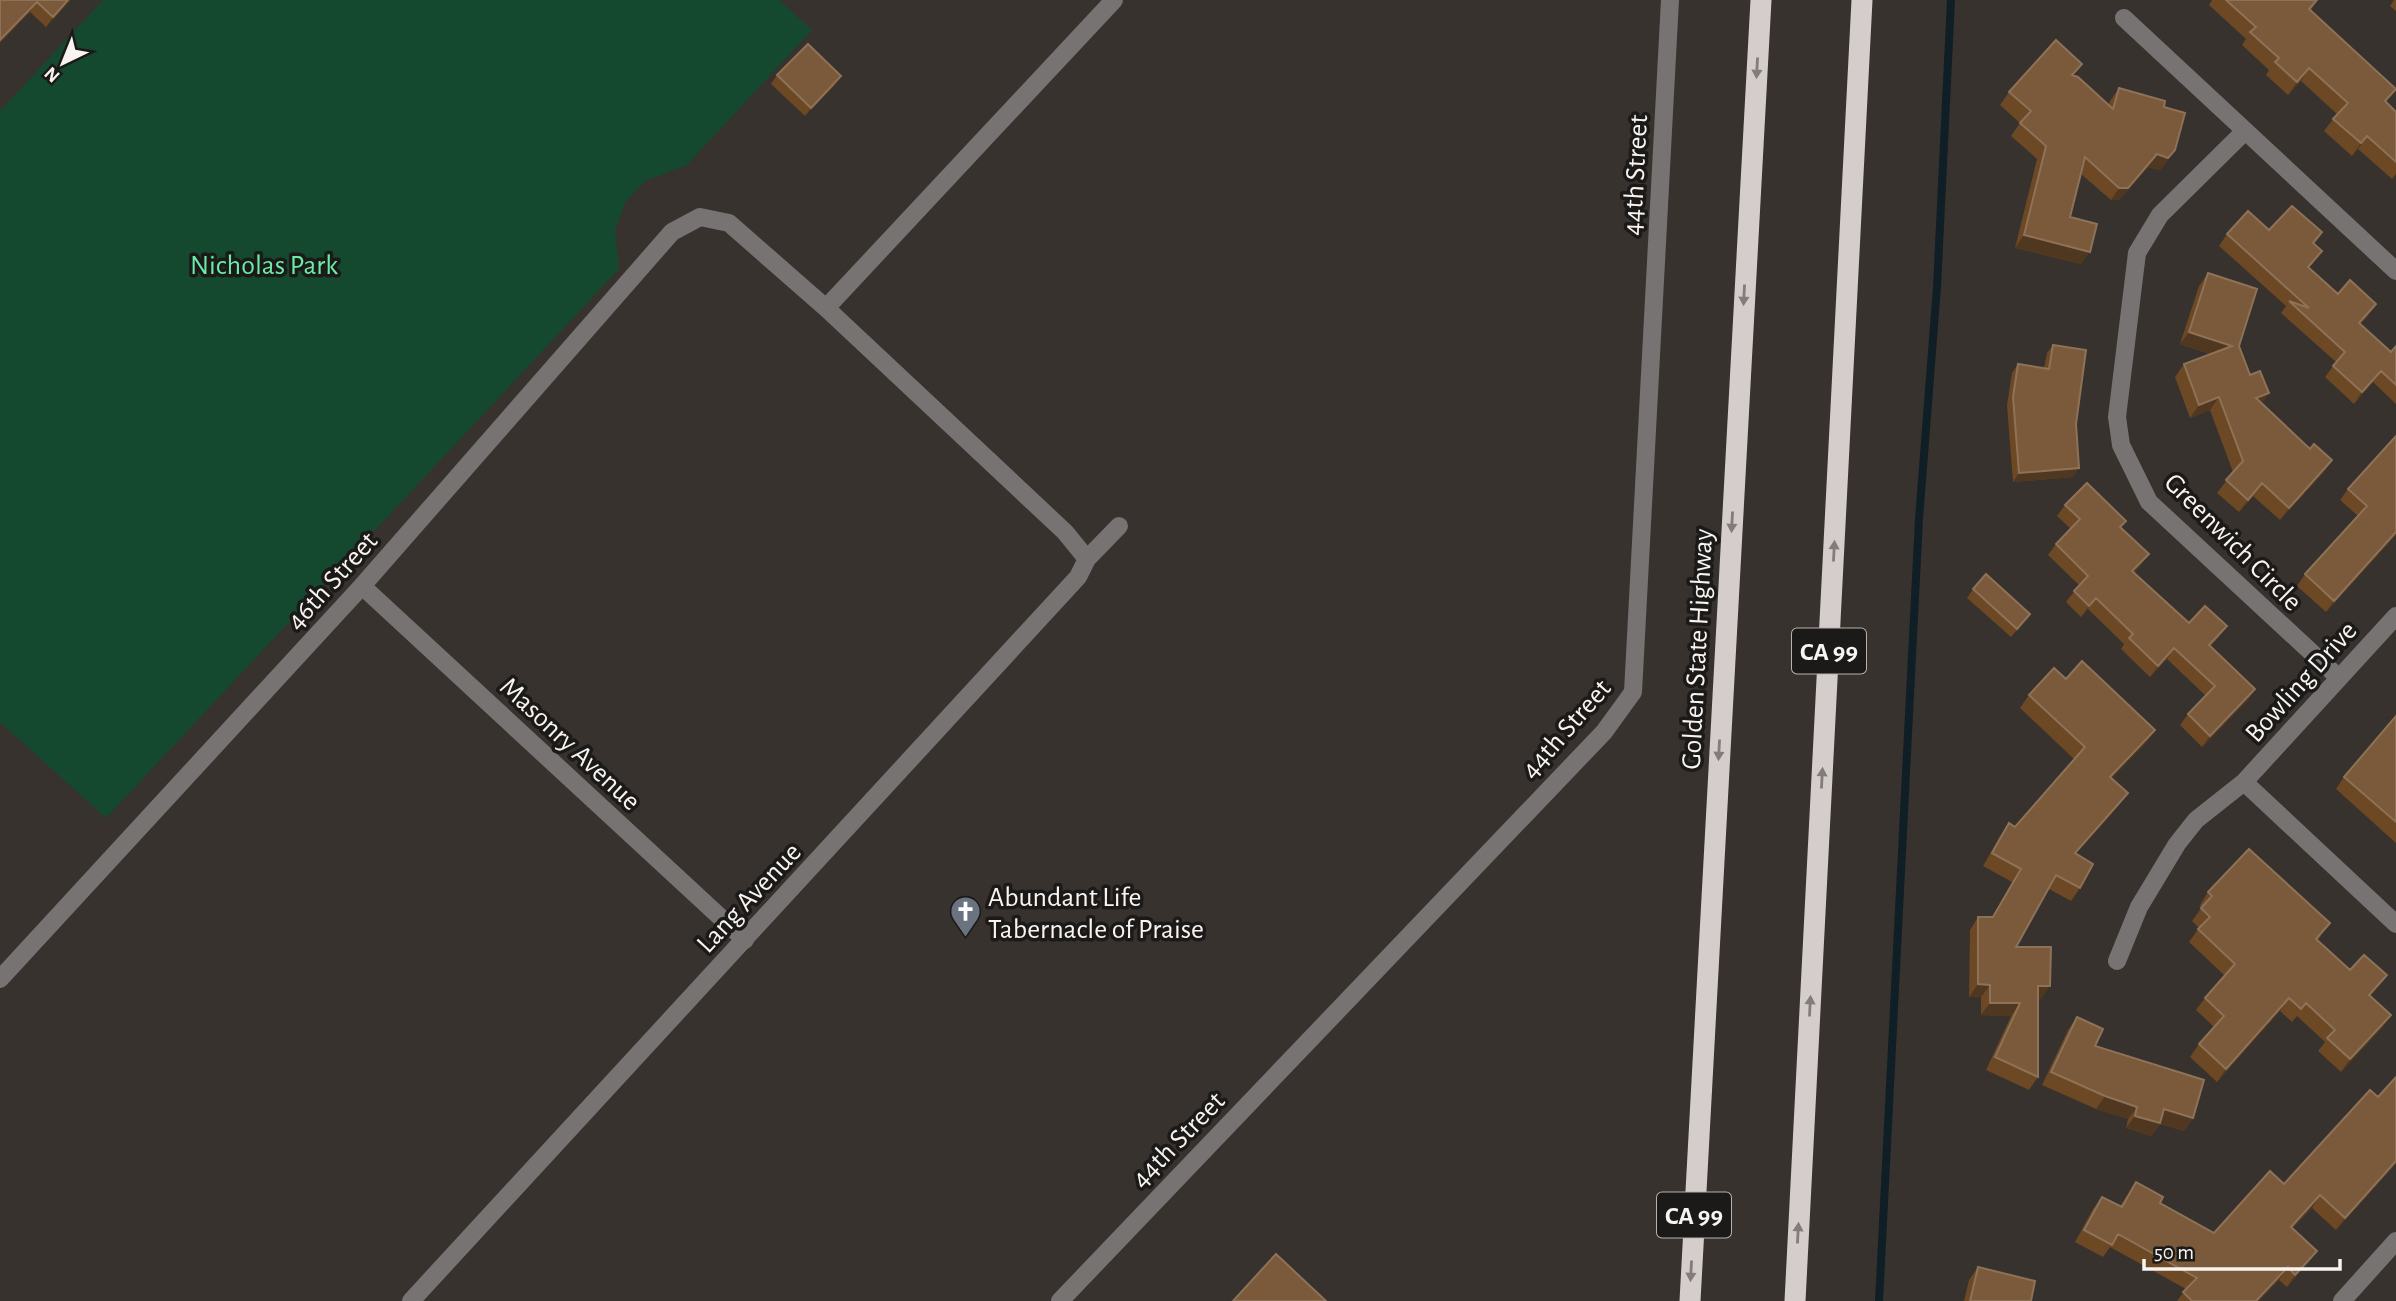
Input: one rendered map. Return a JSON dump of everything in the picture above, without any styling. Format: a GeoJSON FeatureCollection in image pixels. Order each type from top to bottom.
{"type":"FeatureCollection","features":[{"type":"Feature","properties":{"kind":"highway","name":"Golden State Highway"},"geometry":{"type":"LineString","coordinates":[[1690,1301],[1761,0]]}},
{"type":"Feature","properties":{"kind":"highway","name":"CA 99"},"geometry":{"type":"LineString","coordinates":[[1795,1301],[1863,0]]}},
{"type":"Feature","properties":{"kind":"street"},"geometry":{"type":"LineString","coordinates":[[1087,559],[1055,523],[826,308],[1114,0]]}},
{"type":"Feature","properties":{"kind":"street","name":"44th Street"},"geometry":{"type":"LineString","coordinates":[[1060,1301],[1604,732],[1633,692],[1670,0]]}},
{"type":"Feature","properties":{"kind":"street"},"geometry":{"type":"LineString","coordinates":[[2124,18],[2396,271]]}},
{"type":"Feature","properties":{"kind":"street","name":"Greenwich Circle"},"geometry":{"type":"LineString","coordinates":[[2244,132],[2160,215],[2137,253],[2116,417],[2121,445],[2149,502],[2338,677]]}},
{"type":"Feature","properties":{"kind":"street","name":"46th Street"},"geometry":{"type":"LineString","coordinates":[[0,979],[362,586],[672,232],[700,217],[729,223],[826,308]]}},
{"type":"Feature","properties":{"kind":"street","name":"Lang Avenue"},"geometry":{"type":"LineString","coordinates":[[411,1301],[1078,577],[1087,559],[1119,526]]}},
{"type":"Feature","properties":{"kind":"street","name":"Masonry Avenue"},"geometry":{"type":"LineString","coordinates":[[362,586],[745,940]]}},
{"type":"Feature","properties":{"kind":"street","name":"Bowling Drive"},"geometry":{"type":"LineString","coordinates":[[2117,961],[2139,907],[2177,844],[2196,820],[2244,782],[2396,615]]}},
{"type":"Feature","properties":{"kind":"street"},"geometry":{"type":"LineString","coordinates":[[2244,782],[2396,924]]}},
{"type":"Feature","properties":{"kind":"street"},"geometry":{"type":"LineString","coordinates":[[2342,1301],[2396,1241]]}},
{"type":"Feature","properties":{"kind":"green space","name":"Nicholas Park"},"geometry":{"type":"Polygon","coordinates":[[[103,0],[779,0],[812,30],[687,165],[645,181],[626,201],[615,230],[619,269],[106,818],[0,722],[0,111],[103,0]]]}},
{"type":"Feature","properties":{"kind":"building"},"geometry":{"type":"Polygon","coordinates":[[[0,0],[68,0],[53,17],[37,2],[0,40],[0,0]]]}},
{"type":"Feature","properties":{"kind":"building"},"geometry":{"type":"Polygon","coordinates":[[[2226,0],[2317,0],[2309,9],[2396,89],[2385,101],[2396,112],[2396,162],[2367,136],[2361,143],[2333,119],[2348,103],[2309,68],[2297,82],[2275,62],[2279,58],[2250,32],[2256,27],[2226,0]]]}},
{"type":"Feature","properties":{"kind":"building"},"geometry":{"type":"Polygon","coordinates":[[[2056,40],[2082,64],[2072,75],[2078,77],[2113,109],[2119,88],[2165,101],[2164,107],[2185,113],[2175,150],[2168,158],[2157,154],[2128,188],[2119,188],[2085,157],[2070,217],[2097,224],[2090,252],[2024,235],[2046,146],[2020,123],[2031,111],[2009,92],[2056,40]]]}},
{"type":"Feature","properties":{"kind":"building"},"geometry":{"type":"Polygon","coordinates":[[[808,44],[841,76],[811,108],[777,75],[808,44]]]}},
{"type":"Feature","properties":{"kind":"building"},"geometry":{"type":"Polygon","coordinates":[[[2292,206],[2322,232],[2313,243],[2322,251],[2308,267],[2338,294],[2350,280],[2376,304],[2359,323],[2391,352],[2396,346],[2396,385],[2381,371],[2362,392],[2333,366],[2345,352],[2289,301],[2309,308],[2227,234],[2248,211],[2269,230],[2292,206]]]}},
{"type":"Feature","properties":{"kind":"building"},"geometry":{"type":"Polygon","coordinates":[[[2208,273],[2257,289],[2239,346],[2250,375],[2260,371],[2269,393],[2256,398],[2310,449],[2314,444],[2332,460],[2289,508],[2262,483],[2248,500],[2226,480],[2243,461],[2219,397],[2199,405],[2184,364],[2232,346],[2189,332],[2208,273]]]}},
{"type":"Feature","properties":{"kind":"building"},"geometry":{"type":"Polygon","coordinates":[[[2053,345],[2086,350],[2076,424],[2079,468],[2019,473],[2013,397],[2018,364],[2049,369],[2053,345]]]}},
{"type":"Feature","properties":{"kind":"building"},"geometry":{"type":"Polygon","coordinates":[[[2396,436],[2396,532],[2334,601],[2305,574],[2367,506],[2348,489],[2396,436]]]}},
{"type":"Feature","properties":{"kind":"building"},"geometry":{"type":"Polygon","coordinates":[[[2087,483],[2126,521],[2120,527],[2149,554],[2132,571],[2189,623],[2205,606],[2227,626],[2209,645],[2255,689],[2210,736],[2188,714],[2215,686],[2174,648],[2158,666],[2129,638],[2133,634],[2096,598],[2089,606],[2074,591],[2088,576],[2056,544],[2080,519],[2065,505],[2087,483]]]}},
{"type":"Feature","properties":{"kind":"building"},"geometry":{"type":"Polygon","coordinates":[[[1986,574],[2030,614],[2017,629],[1973,589],[1986,574]]]}},
{"type":"Feature","properties":{"kind":"building"},"geometry":{"type":"Polygon","coordinates":[[[2082,661],[2155,730],[2110,777],[2128,793],[2075,853],[2093,864],[2080,888],[2056,875],[2016,947],[2051,947],[2050,986],[2038,986],[2038,1077],[1995,1057],[2020,1003],[1990,1003],[1990,985],[1978,984],[1978,917],[1993,917],[2021,869],[1992,853],[2009,823],[2015,827],[2085,747],[2029,695],[2054,668],[2066,679],[2082,661]]]}},
{"type":"Feature","properties":{"kind":"building"},"geometry":{"type":"Polygon","coordinates":[[[2396,716],[2396,822],[2344,777],[2396,716]]]}},
{"type":"Feature","properties":{"kind":"building"},"geometry":{"type":"Polygon","coordinates":[[[2249,849],[2330,923],[2316,939],[2350,970],[2364,955],[2387,975],[2369,995],[2391,1015],[2350,1059],[2327,1038],[2335,1030],[2306,1003],[2301,1009],[2289,998],[2226,1069],[2199,1044],[2224,1016],[2205,998],[2235,964],[2198,929],[2210,917],[2201,908],[2212,896],[2208,892],[2249,849]]]}},
{"type":"Feature","properties":{"kind":"building"},"geometry":{"type":"Polygon","coordinates":[[[2077,1017],[2103,1029],[2095,1046],[2204,1080],[2193,1118],[2164,1109],[2160,1123],[2135,1116],[2137,1107],[2051,1072],[2077,1017]]]}},
{"type":"Feature","properties":{"kind":"building"},"geometry":{"type":"Polygon","coordinates":[[[2396,1077],[2396,1161],[2345,1218],[2320,1195],[2291,1227],[2317,1251],[2295,1275],[2288,1267],[2256,1301],[2192,1301],[2183,1292],[2197,1278],[2118,1234],[2112,1245],[2084,1230],[2102,1197],[2122,1207],[2136,1182],[2163,1197],[2160,1203],[2214,1233],[2270,1171],[2284,1184],[2370,1090],[2378,1097],[2396,1077]]]}},
{"type":"Feature","properties":{"kind":"building"},"geometry":{"type":"Polygon","coordinates":[[[1276,1254],[1326,1301],[1233,1301],[1276,1254]]]}},
{"type":"Feature","properties":{"kind":"building"},"geometry":{"type":"Polygon","coordinates":[[[1978,1267],[2035,1281],[2031,1301],[1970,1301],[1978,1267]]]}},
{"type":"Feature","properties":{"kind":"waterway"},"geometry":{"type":"LineString","coordinates":[[1879,1301],[1919,519],[1937,287],[1951,0]]}},
{"type":"Feature","properties":{"kind":"place","name":"Abundant Life Tabernacle of Praise"},"geometry":{"type":"Point","coordinates":[965,939]}}]}
